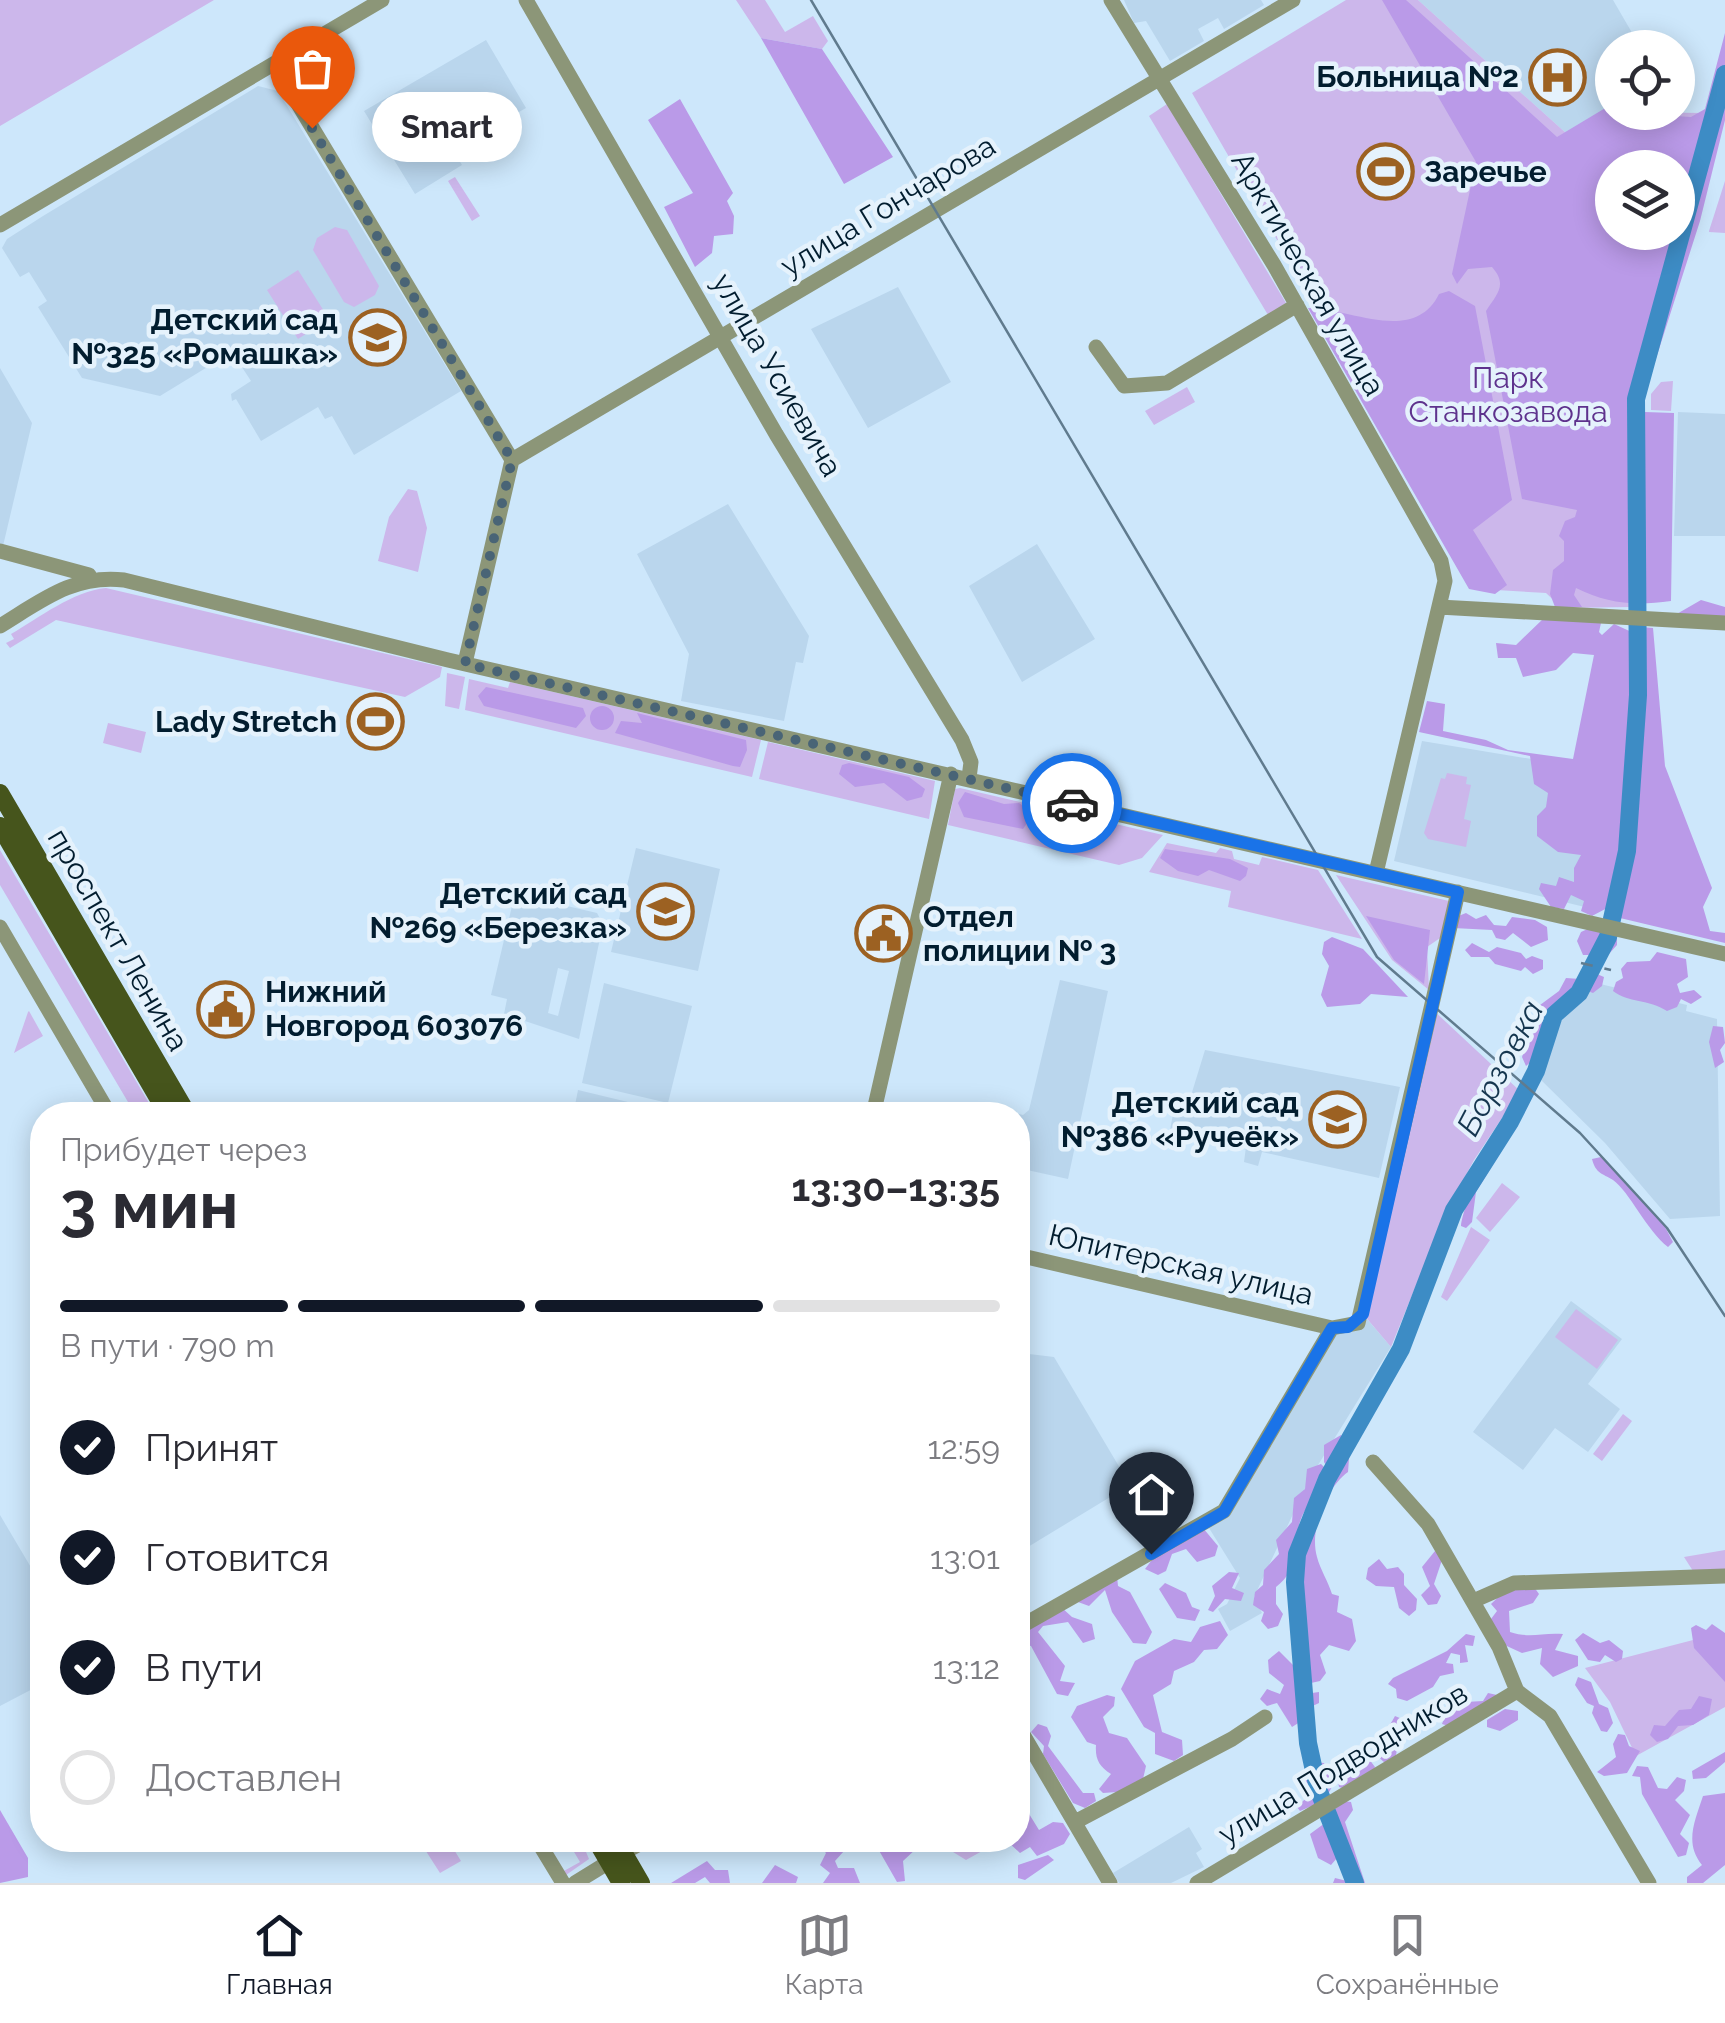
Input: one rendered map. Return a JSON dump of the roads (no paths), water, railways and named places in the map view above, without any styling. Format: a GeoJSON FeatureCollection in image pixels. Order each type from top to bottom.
{"type":"FeatureCollection","features":[{"type":"Feature","properties":{"kind":"main road","name":"проспект Ленина"},"geometry":{"type":"LineString","coordinates":[[0,792],[180,1102]]}},
{"type":"Feature","properties":{"kind":"main road","name":"проспект Ленина"},"geometry":{"type":"LineString","coordinates":[[0,826],[160,1102]]}},
{"type":"Feature","properties":{"kind":"main road"},"geometry":{"type":"LineString","coordinates":[[616,1852],[621,1883]]}},
{"type":"Feature","properties":{"kind":"main road"},"geometry":{"type":"LineString","coordinates":[[616,1852],[641,1883]]}},
{"type":"Feature","properties":{"kind":"street"},"geometry":{"type":"LineString","coordinates":[[0,225],[382,0]]}},
{"type":"Feature","properties":{"kind":"street","name":"улица Усиевича"},"geometry":{"type":"LineString","coordinates":[[526,0],[962,740],[970,762],[969,778]]}},
{"type":"Feature","properties":{"kind":"street","name":"Арктическая улица"},"geometry":{"type":"LineString","coordinates":[[1111,0],[1297,305],[1442,561],[1445,580],[1376,873]]}},
{"type":"Feature","properties":{"kind":"street","name":"улица Гончарова"},"geometry":{"type":"LineString","coordinates":[[512,460],[1293,0]]}},
{"type":"Feature","properties":{"kind":"street"},"geometry":{"type":"LineString","coordinates":[[274,64],[512,460],[465,664]]}},
{"type":"Feature","properties":{"kind":"street"},"geometry":{"type":"LineString","coordinates":[[1096,346],[1124,386],[1168,383],[1297,305]]}},
{"type":"Feature","properties":{"kind":"street"},"geometry":{"type":"LineString","coordinates":[[0,551],[465,664],[1725,954]]}},
{"type":"Feature","properties":{"kind":"street"},"geometry":{"type":"LineString","coordinates":[[0,626],[75,582],[98,577]]}},
{"type":"Feature","properties":{"kind":"street"},"geometry":{"type":"LineString","coordinates":[[1439,606],[1725,623]]}},
{"type":"Feature","properties":{"kind":"street"},"geometry":{"type":"LineString","coordinates":[[876,1102],[950,774]]}},
{"type":"Feature","properties":{"kind":"street"},"geometry":{"type":"LineString","coordinates":[[1030,1621],[1224,1512],[1332,1328],[1348,1327],[1363,1314],[1458,892]]}},
{"type":"Feature","properties":{"kind":"street"},"geometry":{"type":"LineString","coordinates":[[0,927],[102,1102]]}},
{"type":"Feature","properties":{"kind":"street","name":"Юпитерская улица"},"geometry":{"type":"LineString","coordinates":[[1030,1258],[1332,1328]]}},
{"type":"Feature","properties":{"kind":"street"},"geometry":{"type":"LineString","coordinates":[[1373,1462],[1428,1524],[1473,1602],[1517,1691],[1550,1716],[1649,1883]]}},
{"type":"Feature","properties":{"kind":"street"},"geometry":{"type":"LineString","coordinates":[[1473,1602],[1514,1583],[1725,1576]]}},
{"type":"Feature","properties":{"kind":"street","name":"улица Подводников"},"geometry":{"type":"LineString","coordinates":[[1197,1883],[1517,1691]]}},
{"type":"Feature","properties":{"kind":"street"},"geometry":{"type":"LineString","coordinates":[[1075,1822],[1232,1739],[1265,1717]]}},
{"type":"Feature","properties":{"kind":"street"},"geometry":{"type":"LineString","coordinates":[[1030,1746],[1110,1883]]}},
{"type":"Feature","properties":{"kind":"street"},"geometry":{"type":"LineString","coordinates":[[544,1852],[563,1883]]}},
{"type":"Feature","properties":{"kind":"street"},"geometry":{"type":"LineString","coordinates":[[575,1883],[616,1852]]}},
{"type":"Feature","properties":{"kind":"waterway","name":"Борзовка"},"geometry":{"type":"LineString","coordinates":[[1355,1883],[1318,1789],[1308,1743],[1295,1582],[1297,1554],[1327,1479],[1401,1349],[1454,1210],[1510,1122],[1536,1071],[1554,1015],[1579,993],[1608,937],[1627,851],[1638,695],[1636,399],[1725,74]]}},
{"type":"Feature","properties":{"kind":"tram line"},"geometry":{"type":"LineString","coordinates":[[811,0],[1377,957],[1580,1133],[1667,1228],[1725,1316]]}},
{"type":"Feature","properties":{"kind":"railway"},"geometry":{"type":"LineString","coordinates":[[1581,963],[1611,970]]}},
{"type":"Feature","properties":{"kind":"place","name":"Больница №2"},"geometry":{"type":"Point","coordinates":[1558,77]}},
{"type":"Feature","properties":{"kind":"place","name":"Smart"},"geometry":{"type":"Point","coordinates":[312,128]}},
{"type":"Feature","properties":{"kind":"place","name":"Заречье"},"geometry":{"type":"Point","coordinates":[1385,172]}},
{"type":"Feature","properties":{"kind":"place","name":"Детский сад №325 «Ромашка»"},"geometry":{"type":"Point","coordinates":[377,337]}},
{"type":"Feature","properties":{"kind":"place","name":"Lady Stretch"},"geometry":{"type":"Point","coordinates":[376,722]}},
{"type":"Feature","properties":{"kind":"place","name":"Детский сад №269 «Березка»"},"geometry":{"type":"Point","coordinates":[666,911]}},
{"type":"Feature","properties":{"kind":"place","name":"Отдел полиции № 3"},"geometry":{"type":"Point","coordinates":[884,934]}},
{"type":"Feature","properties":{"kind":"place","name":"Нижний Новгород 603076"},"geometry":{"type":"Point","coordinates":[226,1009]}},
{"type":"Feature","properties":{"kind":"place","name":"Детский сад №386 «Ручеёк»"},"geometry":{"type":"Point","coordinates":[1338,1120]}},
{"type":"Feature","properties":{"kind":"park label","name":"Парк Станкозавода"},"geometry":{"type":"Point","coordinates":[1508,395]}}]}
